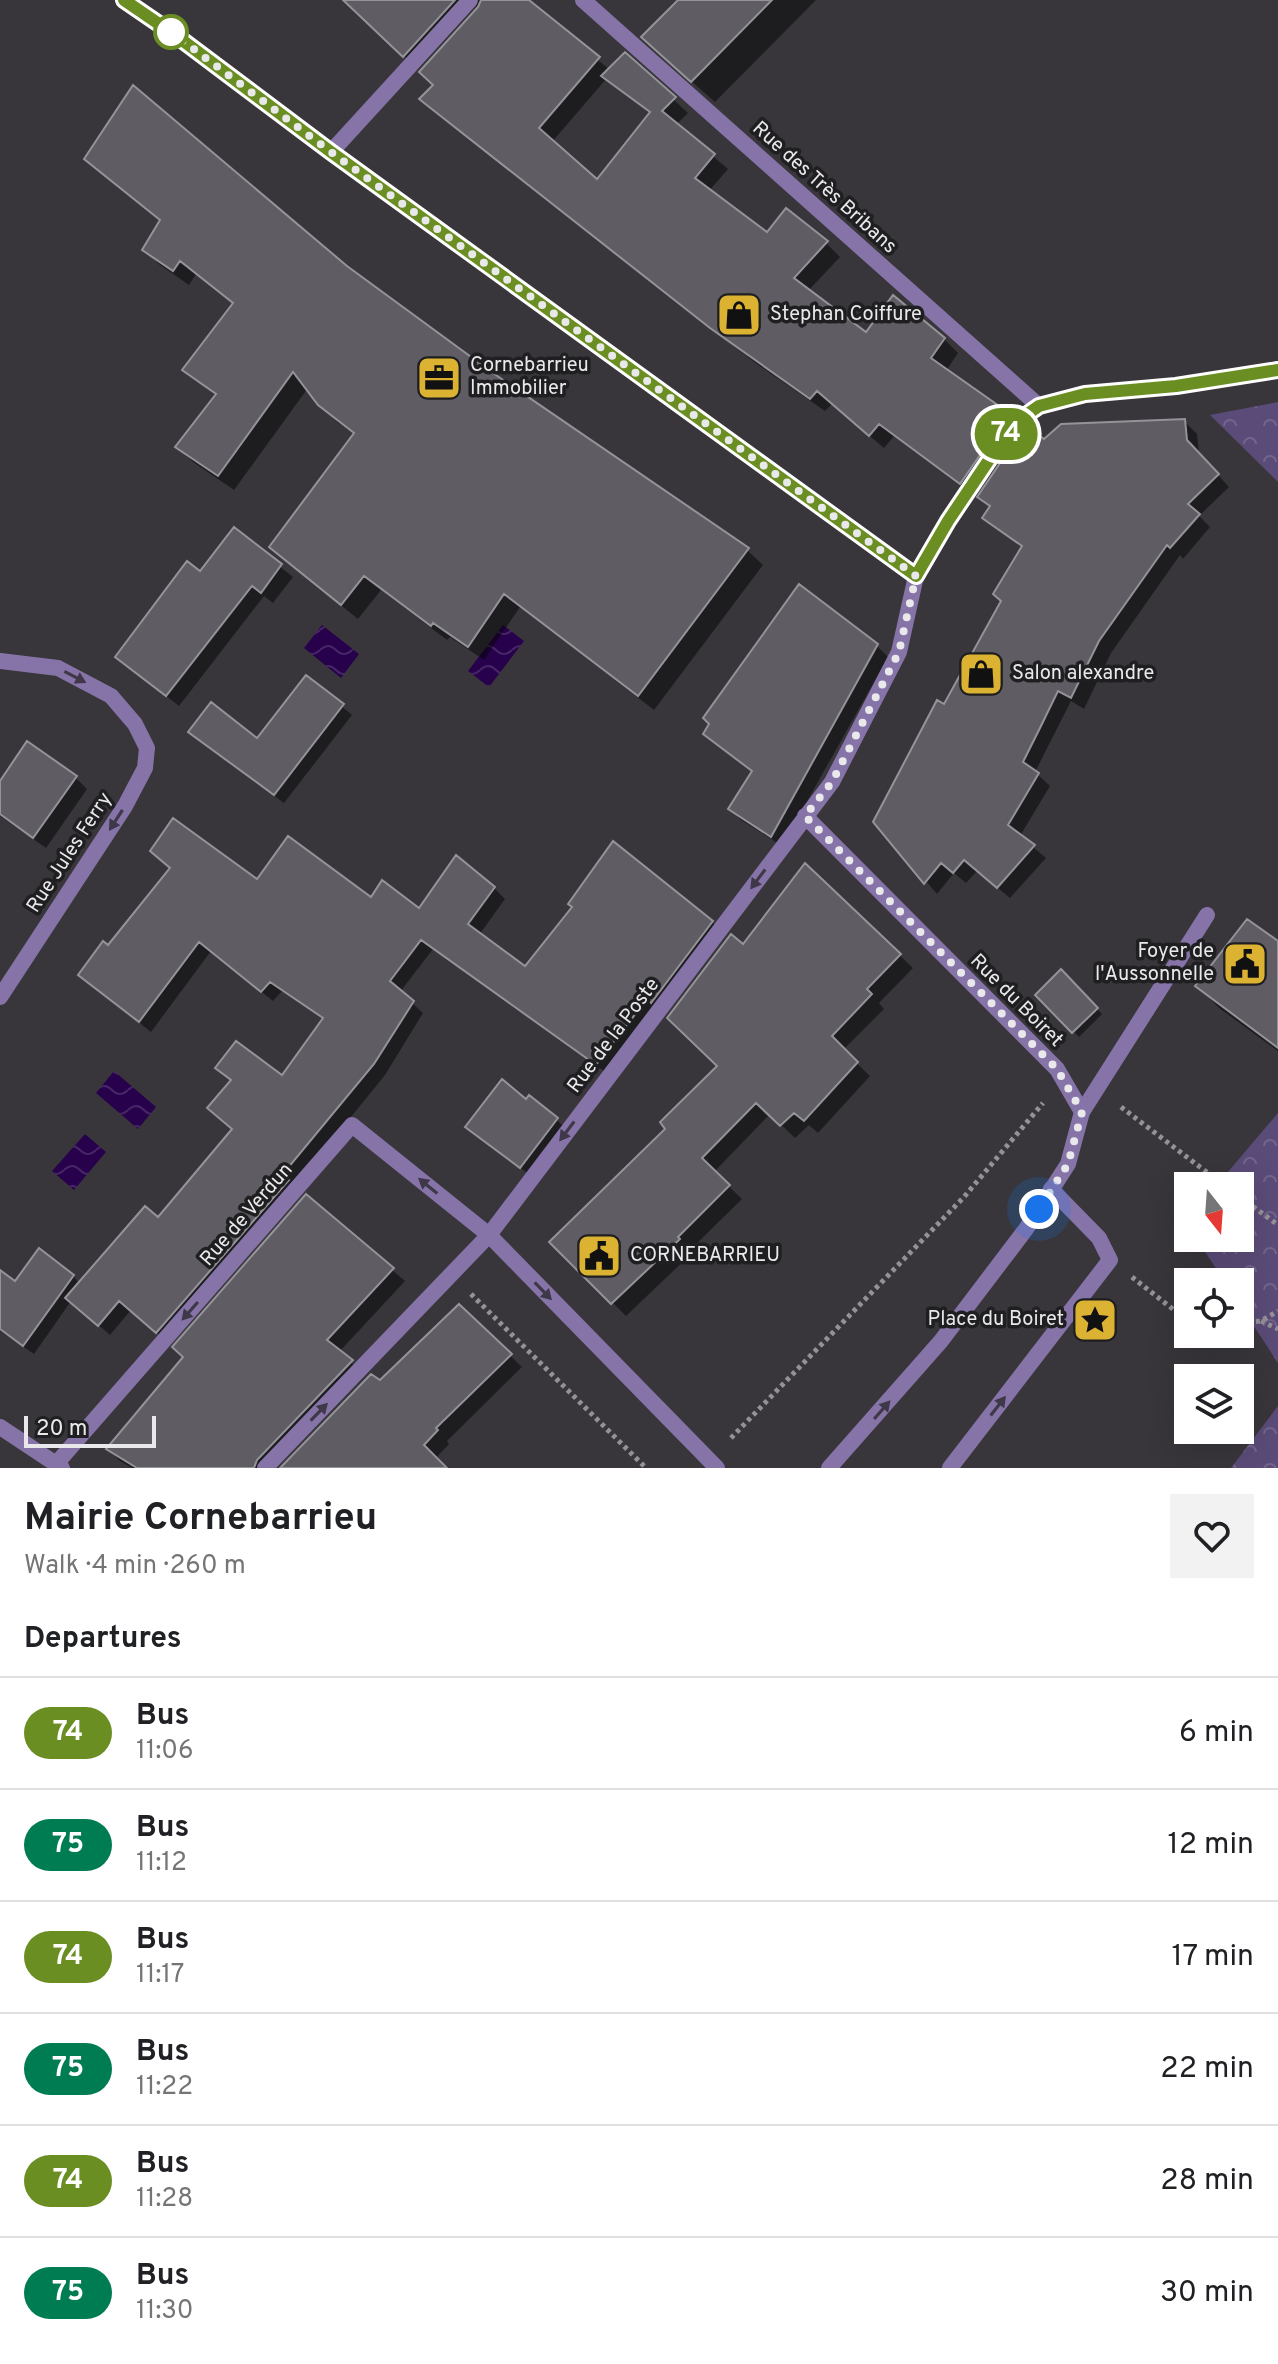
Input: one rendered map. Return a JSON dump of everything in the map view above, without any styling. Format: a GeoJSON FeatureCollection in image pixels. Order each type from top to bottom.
{"type":"FeatureCollection","features":[{"type":"Feature","properties":{"kind":"street"},"geometry":{"type":"LineString","coordinates":[[124,0],[916,576]]}},
{"type":"Feature","properties":{"kind":"street"},"geometry":{"type":"LineString","coordinates":[[331,152],[470,0]]}},
{"type":"Feature","properties":{"kind":"street","name":"Rue des Très Bribans"},"geometry":{"type":"LineString","coordinates":[[583,0],[1039,406]]}},
{"type":"Feature","properties":{"kind":"street"},"geometry":{"type":"LineString","coordinates":[[1039,406],[1085,394],[1176,386],[1278,370]]}},
{"type":"Feature","properties":{"kind":"street","name":"Rue de la Poste"},"geometry":{"type":"LineString","coordinates":[[265,1468],[489,1235],[832,782],[899,652],[916,576],[948,521],[1013,424],[1039,406]]}},
{"type":"Feature","properties":{"kind":"street","name":"Rue Jules Ferry"},"geometry":{"type":"LineString","coordinates":[[0,661],[58,668],[111,696],[135,724],[147,748],[145,768],[125,806],[0,997]]}},
{"type":"Feature","properties":{"kind":"street","name":"Rue du Boiret"},"geometry":{"type":"LineString","coordinates":[[805,816],[1057,1069],[1082,1112]]}},
{"type":"Feature","properties":{"kind":"street"},"geometry":{"type":"LineString","coordinates":[[829,1468],[941,1341],[1026,1229],[1068,1164],[1082,1112],[1207,915]]}},
{"type":"Feature","properties":{"kind":"street","name":"Rue de Verdun"},"geometry":{"type":"LineString","coordinates":[[59,1466],[352,1125],[489,1235]]}},
{"type":"Feature","properties":{"kind":"street"},"geometry":{"type":"LineString","coordinates":[[950,1468],[1110,1260],[1099,1238],[1051,1189]]}},
{"type":"Feature","properties":{"kind":"street"},"geometry":{"type":"LineString","coordinates":[[489,1235],[713,1464]]}},
{"type":"Feature","properties":{"kind":"street"},"geometry":{"type":"LineString","coordinates":[[0,1427],[59,1466]]}},
{"type":"Feature","properties":{"kind":"path"},"geometry":{"type":"LineString","coordinates":[[713,1464],[964,1197],[1051,1093]]}},
{"type":"Feature","properties":{"kind":"path"},"geometry":{"type":"LineString","coordinates":[[1082,1112],[1114,1102],[1206,1172]]}},
{"type":"Feature","properties":{"kind":"path"},"geometry":{"type":"LineString","coordinates":[[1254,1207],[1278,1225]]}},
{"type":"Feature","properties":{"kind":"path"},"geometry":{"type":"LineString","coordinates":[[1110,1260],[1174,1310]]}},
{"type":"Feature","properties":{"kind":"path"},"geometry":{"type":"LineString","coordinates":[[451,1274],[646,1468]]}},
{"type":"Feature","properties":{"kind":"path"},"geometry":{"type":"LineString","coordinates":[[1254,1322],[1278,1311]]}},
{"type":"Feature","properties":{"kind":"path"},"geometry":{"type":"LineString","coordinates":[[1261,1321],[1278,1329]]}},
{"type":"Feature","properties":{"kind":"green space"},"geometry":{"type":"Polygon","coordinates":[[[1278,402],[1278,482],[1210,415],[1278,402]]]}},
{"type":"Feature","properties":{"kind":"green space"},"geometry":{"type":"Polygon","coordinates":[[[1278,1113],[1278,1363],[1254,1326],[1254,1268],[1216,1268],[1205,1252],[1254,1252],[1254,1172],[1228,1172],[1278,1113]]]}},
{"type":"Feature","properties":{"kind":"green space"},"geometry":{"type":"Polygon","coordinates":[[[1278,1406],[1278,1468],[1231,1468],[1249,1444],[1254,1444],[1254,1438],[1278,1406]]]}},
{"type":"Feature","properties":{"kind":"water"},"geometry":{"type":"Polygon","coordinates":[[[322,625],[359,654],[341,678],[304,648],[322,625]]]}},
{"type":"Feature","properties":{"kind":"water"},"geometry":{"type":"Polygon","coordinates":[[[503,625],[524,641],[489,687],[468,671],[503,625]]]}},
{"type":"Feature","properties":{"kind":"water"},"geometry":{"type":"Polygon","coordinates":[[[114,1071],[156,1107],[138,1129],[96,1093],[114,1071]]]}},
{"type":"Feature","properties":{"kind":"water"},"geometry":{"type":"Polygon","coordinates":[[[85,1134],[106,1152],[74,1190],[52,1171],[85,1134]]]}},
{"type":"Feature","properties":{"kind":"building"},"geometry":{"type":"Polygon","coordinates":[[[343,0],[455,0],[403,57],[343,0]]]}},
{"type":"Feature","properties":{"kind":"building"},"geometry":{"type":"Polygon","coordinates":[[[481,0],[529,0],[600,57],[539,128],[597,179],[650,112],[601,76],[625,52],[676,97],[662,111],[715,154],[695,178],[767,232],[786,208],[828,241],[794,278],[866,332],[893,295],[945,338],[931,358],[1009,413],[960,484],[879,424],[869,436],[817,391],[810,399],[710,328],[419,99],[433,85],[419,72],[481,0]]]}},
{"type":"Feature","properties":{"kind":"building"},"geometry":{"type":"Polygon","coordinates":[[[678,0],[772,0],[691,82],[641,37],[678,0]]]}},
{"type":"Feature","properties":{"kind":"building"},"geometry":{"type":"Polygon","coordinates":[[[133,85],[347,266],[493,373],[749,548],[638,696],[504,594],[468,647],[433,623],[431,626],[364,576],[341,605],[269,547],[354,433],[318,405],[293,372],[218,476],[175,447],[216,394],[182,370],[233,303],[180,261],[173,271],[142,250],[160,220],[84,159],[133,85]]]}},
{"type":"Feature","properties":{"kind":"building"},"geometry":{"type":"Polygon","coordinates":[[[1185,419],[1187,440],[1219,474],[1188,504],[1200,514],[1170,548],[1167,545],[1099,641],[1071,698],[1058,691],[1023,762],[1039,773],[1008,825],[1035,845],[997,888],[964,860],[953,873],[941,863],[924,884],[873,822],[937,700],[944,704],[1001,601],[993,594],[1022,546],[982,518],[990,506],[977,497],[1021,432],[1028,427],[1044,439],[1061,424],[1185,419]]]}},
{"type":"Feature","properties":{"kind":"building"},"geometry":{"type":"Polygon","coordinates":[[[234,527],[282,564],[261,593],[252,586],[166,696],[115,657],[187,561],[200,571],[234,527]]]}},
{"type":"Feature","properties":{"kind":"building"},"geometry":{"type":"Polygon","coordinates":[[[799,584],[878,644],[771,837],[728,809],[752,771],[703,734],[709,724],[703,718],[799,584]]]}},
{"type":"Feature","properties":{"kind":"building"},"geometry":{"type":"Polygon","coordinates":[[[306,675],[344,704],[274,795],[188,732],[211,702],[257,738],[306,675]]]}},
{"type":"Feature","properties":{"kind":"building"},"geometry":{"type":"Polygon","coordinates":[[[27,741],[77,776],[33,838],[0,814],[0,781],[27,741]]]}},
{"type":"Feature","properties":{"kind":"building"},"geometry":{"type":"Polygon","coordinates":[[[173,818],[257,879],[288,836],[371,897],[382,880],[419,908],[456,855],[495,887],[468,924],[525,966],[572,907],[568,904],[613,841],[713,921],[651,1003],[647,999],[596,1065],[421,940],[390,981],[414,1001],[374,1064],[282,1175],[289,1180],[156,1333],[119,1301],[98,1326],[65,1298],[145,1206],[158,1217],[232,1129],[207,1108],[231,1080],[215,1068],[236,1041],[282,1075],[323,1018],[270,982],[261,992],[199,942],[139,1022],[78,975],[103,941],[108,945],[170,868],[150,851],[173,818]]]}},
{"type":"Feature","properties":{"kind":"building"},"geometry":{"type":"Polygon","coordinates":[[[805,863],[901,954],[867,989],[872,994],[832,1036],[858,1062],[804,1121],[794,1113],[780,1126],[756,1103],[702,1158],[730,1185],[678,1237],[680,1239],[611,1304],[549,1242],[665,1129],[660,1122],[717,1066],[667,1018],[731,934],[743,944],[805,863]]]}},
{"type":"Feature","properties":{"kind":"building","name":"Foyer de l'Aussonnelle"},"geometry":{"type":"Polygon","coordinates":[[[1247,919],[1278,941],[1278,1048],[1195,986],[1247,919]]]}},
{"type":"Feature","properties":{"kind":"building"},"geometry":{"type":"Polygon","coordinates":[[[1061,969],[1098,1008],[1072,1033],[1035,995],[1061,969]]]}},
{"type":"Feature","properties":{"kind":"building"},"geometry":{"type":"Polygon","coordinates":[[[502,1079],[526,1099],[529,1095],[558,1118],[520,1168],[465,1127],[502,1079]]]}},
{"type":"Feature","properties":{"kind":"building"},"geometry":{"type":"Polygon","coordinates":[[[306,1194],[394,1268],[327,1340],[353,1360],[257,1460],[254,1468],[137,1468],[106,1449],[183,1357],[172,1347],[306,1194]]]}},
{"type":"Feature","properties":{"kind":"building"},"geometry":{"type":"Polygon","coordinates":[[[39,1248],[74,1275],[23,1346],[0,1329],[0,1270],[15,1281],[39,1248]]]}},
{"type":"Feature","properties":{"kind":"building"},"geometry":{"type":"Polygon","coordinates":[[[459,1304],[512,1354],[436,1428],[438,1430],[424,1445],[447,1468],[280,1468],[371,1374],[380,1380],[459,1304]]]}},
{"type":"Feature","properties":{"kind":"bus line","name":"74"},"geometry":{"type":"LineString","coordinates":[[124,0],[916,576],[948,521],[1013,424],[1039,406],[1085,394],[1176,386],[1278,370]]}},
{"type":"Feature","properties":{"kind":"place","name":"Stephan Coiffure"},"geometry":{"type":"Point","coordinates":[739,315]}},
{"type":"Feature","properties":{"kind":"place","name":"Cornebarrieu Immobilier"},"geometry":{"type":"Point","coordinates":[439,378]}},
{"type":"Feature","properties":{"kind":"place","name":"Salon alexandre"},"geometry":{"type":"Point","coordinates":[981,674]}},
{"type":"Feature","properties":{"kind":"place","name":"Foyer de l'Aussonnelle"},"geometry":{"type":"Point","coordinates":[1245,964]}},
{"type":"Feature","properties":{"kind":"place","name":"CORNEBARRIEU"},"geometry":{"type":"Point","coordinates":[599,1256]}},
{"type":"Feature","properties":{"kind":"place","name":"Place du Boiret"},"geometry":{"type":"Point","coordinates":[1095,1320]}},
{"type":"Feature","properties":{"kind":"route"},"geometry":{"type":"LineString","coordinates":[[171,32],[331,152],[916,576],[899,652],[832,782],[805,816],[1057,1069],[1082,1112],[1068,1164],[1039,1209]]}}]}
